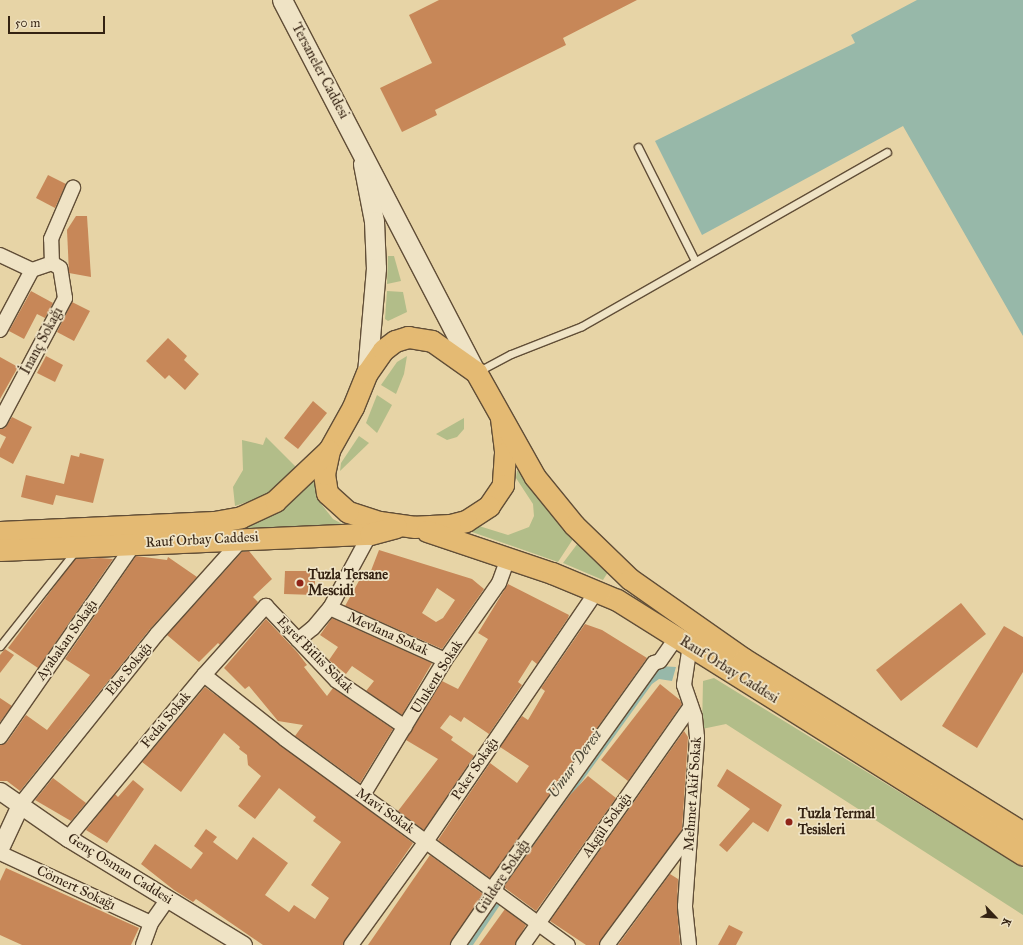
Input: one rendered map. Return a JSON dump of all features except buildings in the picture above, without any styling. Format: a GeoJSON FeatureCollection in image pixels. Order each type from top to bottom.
{"type":"FeatureCollection","features":[{"type":"Feature","properties":{"kind":"main road","name":"Tersaneler Caddesi"},"geometry":{"type":"LineString","coordinates":[[282,0],[358,141],[476,372]]}},
{"type":"Feature","properties":{"kind":"main road"},"geometry":{"type":"LineString","coordinates":[[358,141],[374,221],[376,268],[367,373]]}},
{"type":"Feature","properties":{"kind":"main road","name":"Rauf Orbay Caddesi"},"geometry":{"type":"LineString","coordinates":[[0,532],[214,522],[241,517],[276,501],[329,450],[353,407],[367,373],[383,350],[408,337],[432,341],[476,372],[534,477],[552,500],[607,559],[640,587],[731,651],[1023,833]]}},
{"type":"Feature","properties":{"kind":"main road","name":"Rauf Orbay Caddesi"},"geometry":{"type":"LineString","coordinates":[[0,550],[243,538],[370,534],[409,526],[450,525],[466,521],[479,514],[497,496],[506,471],[501,418]]}},
{"type":"Feature","properties":{"kind":"main road","name":"Rauf Orbay Caddesi"},"geometry":{"type":"LineString","coordinates":[[329,450],[324,474],[332,500],[360,517],[409,526],[508,558],[617,600],[1023,855]]}},
{"type":"Feature","properties":{"kind":"street"},"geometry":{"type":"LineString","coordinates":[[0,330],[32,270],[52,263],[51,239],[73,188]]}},
{"type":"Feature","properties":{"kind":"street"},"geometry":{"type":"LineString","coordinates":[[0,255],[32,270]]}},
{"type":"Feature","properties":{"kind":"street","name":"İnanç Sokağı"},"geometry":{"type":"LineString","coordinates":[[0,421],[65,298],[60,268],[52,263]]}},
{"type":"Feature","properties":{"kind":"street"},"geometry":{"type":"LineString","coordinates":[[298,640],[313,628],[330,608],[370,534]]}},
{"type":"Feature","properties":{"kind":"street","name":"Ebe Sokağı"},"geometry":{"type":"LineString","coordinates":[[20,805],[158,634],[243,538]]}},
{"type":"Feature","properties":{"kind":"street","name":"Ayabakan Sokağı"},"geometry":{"type":"LineString","coordinates":[[0,737],[135,543]]}},
{"type":"Feature","properties":{"kind":"street","name":"Ulukent Sokak"},"geometry":{"type":"LineString","coordinates":[[363,795],[446,660],[499,583],[508,558]]}},
{"type":"Feature","properties":{"kind":"street","name":"Peker Sokağı"},"geometry":{"type":"LineString","coordinates":[[351,945],[427,840],[597,592]]}},
{"type":"Feature","properties":{"kind":"street","name":"Eşref Bitlis Sokak"},"geometry":{"type":"LineString","coordinates":[[266,606],[347,689],[405,727]]}},
{"type":"Feature","properties":{"kind":"street","name":"Fedai Sokak"},"geometry":{"type":"LineString","coordinates":[[68,838],[204,675],[266,606]]}},
{"type":"Feature","properties":{"kind":"street","name":"Mevlana Sokak"},"geometry":{"type":"LineString","coordinates":[[330,608],[446,660]]}},
{"type":"Feature","properties":{"kind":"street","name":"Mehmet Akif Sokak"},"geometry":{"type":"LineString","coordinates":[[683,641],[684,685],[691,706],[697,737],[685,906],[689,945]]}},
{"type":"Feature","properties":{"kind":"street","name":"Güldere Sokağı"},"geometry":{"type":"LineString","coordinates":[[458,945],[496,890],[497,882],[654,663],[660,661],[683,641]]}},
{"type":"Feature","properties":{"kind":"street","name":"Mavi Sokak"},"geometry":{"type":"LineString","coordinates":[[204,675],[363,795],[496,890],[538,924],[568,945]]}},
{"type":"Feature","properties":{"kind":"street","name":"Akgül Sokağı"},"geometry":{"type":"LineString","coordinates":[[523,945],[691,706]]}},
{"type":"Feature","properties":{"kind":"street","name":"Genç Osman Caddesi"},"geometry":{"type":"LineString","coordinates":[[0,791],[68,838],[243,945]]}},
{"type":"Feature","properties":{"kind":"street"},"geometry":{"type":"LineString","coordinates":[[0,848],[20,805]]}},
{"type":"Feature","properties":{"kind":"street"},"geometry":{"type":"LineString","coordinates":[[607,945],[690,833]]}},
{"type":"Feature","properties":{"kind":"street","name":"Cömert Sokağı"},"geometry":{"type":"LineString","coordinates":[[0,853],[151,922]]}},
{"type":"Feature","properties":{"kind":"street"},"geometry":{"type":"LineString","coordinates":[[143,945],[151,922],[168,899]]}},
{"type":"Feature","properties":{"kind":"lane"},"geometry":{"type":"LineString","coordinates":[[638,147],[695,261]]}},
{"type":"Feature","properties":{"kind":"lane"},"geometry":{"type":"LineString","coordinates":[[476,372],[511,354],[582,326],[887,152]]}},
{"type":"Feature","properties":{"kind":"lane"},"geometry":{"type":"LineString","coordinates":[[0,646],[78,547]]}},
{"type":"Feature","properties":{"kind":"green space"},"geometry":{"type":"Polygon","coordinates":[[[388,256],[394,256],[401,281],[387,284],[388,256]]]}},
{"type":"Feature","properties":{"kind":"green space"},"geometry":{"type":"Polygon","coordinates":[[[387,291],[403,292],[407,312],[388,321],[385,319],[387,291]]]}},
{"type":"Feature","properties":{"kind":"green space"},"geometry":{"type":"Polygon","coordinates":[[[407,356],[404,374],[396,394],[381,385],[397,362],[407,356]]]}},
{"type":"Feature","properties":{"kind":"green space"},"geometry":{"type":"Polygon","coordinates":[[[377,395],[392,405],[377,433],[366,423],[377,395]]]}},
{"type":"Feature","properties":{"kind":"green space"},"geometry":{"type":"Polygon","coordinates":[[[464,418],[464,429],[457,437],[447,440],[436,434],[464,418]]]}},
{"type":"Feature","properties":{"kind":"green space"},"geometry":{"type":"Polygon","coordinates":[[[359,436],[369,443],[340,471],[341,463],[359,436]]]}},
{"type":"Feature","properties":{"kind":"green space"},"geometry":{"type":"Polygon","coordinates":[[[266,437],[296,467],[268,495],[235,506],[233,487],[243,470],[242,440],[263,445],[266,437]]]}},
{"type":"Feature","properties":{"kind":"green space"},"geometry":{"type":"Polygon","coordinates":[[[517,470],[573,539],[558,562],[469,531],[479,526],[508,535],[529,527],[534,516],[533,504],[516,478],[517,470]]]}},
{"type":"Feature","properties":{"kind":"green space"},"geometry":{"type":"Polygon","coordinates":[[[315,474],[322,505],[333,519],[346,526],[120,534],[239,529],[273,513],[315,474]]]}},
{"type":"Feature","properties":{"kind":"green space"},"geometry":{"type":"Polygon","coordinates":[[[578,543],[608,572],[603,580],[563,563],[578,543]]]}},
{"type":"Feature","properties":{"kind":"green space"},"geometry":{"type":"Polygon","coordinates":[[[714,678],[1023,868],[1023,915],[726,724],[702,729],[703,681],[714,678]]]}},
{"type":"Feature","properties":{"kind":"shaded area"},"geometry":{"type":"Polygon","coordinates":[[[917,0],[1023,0],[1023,336],[903,126],[702,235],[655,141],[855,43],[851,35],[917,0]]]}},
{"type":"Feature","properties":{"kind":"shaded area"},"geometry":{"type":"Polygon","coordinates":[[[658,666],[676,667],[672,681],[659,679],[652,684],[509,883],[501,878],[658,666]]]}},
{"type":"Feature","properties":{"kind":"shaded area"},"geometry":{"type":"Polygon","coordinates":[[[494,897],[502,902],[473,945],[461,945],[494,897]]]}},
{"type":"Feature","properties":{"kind":"place","name":"Tuzla Tersane Mescidi"},"geometry":{"type":"Point","coordinates":[300,583]}},
{"type":"Feature","properties":{"kind":"place","name":"Tuzla Termal Tesisleri"},"geometry":{"type":"Point","coordinates":[789,822]}},
{"type":"Feature","properties":{"kind":"water label","name":"Umur Deresi"},"geometry":{"type":"Point","coordinates":[575,764]}}]}
